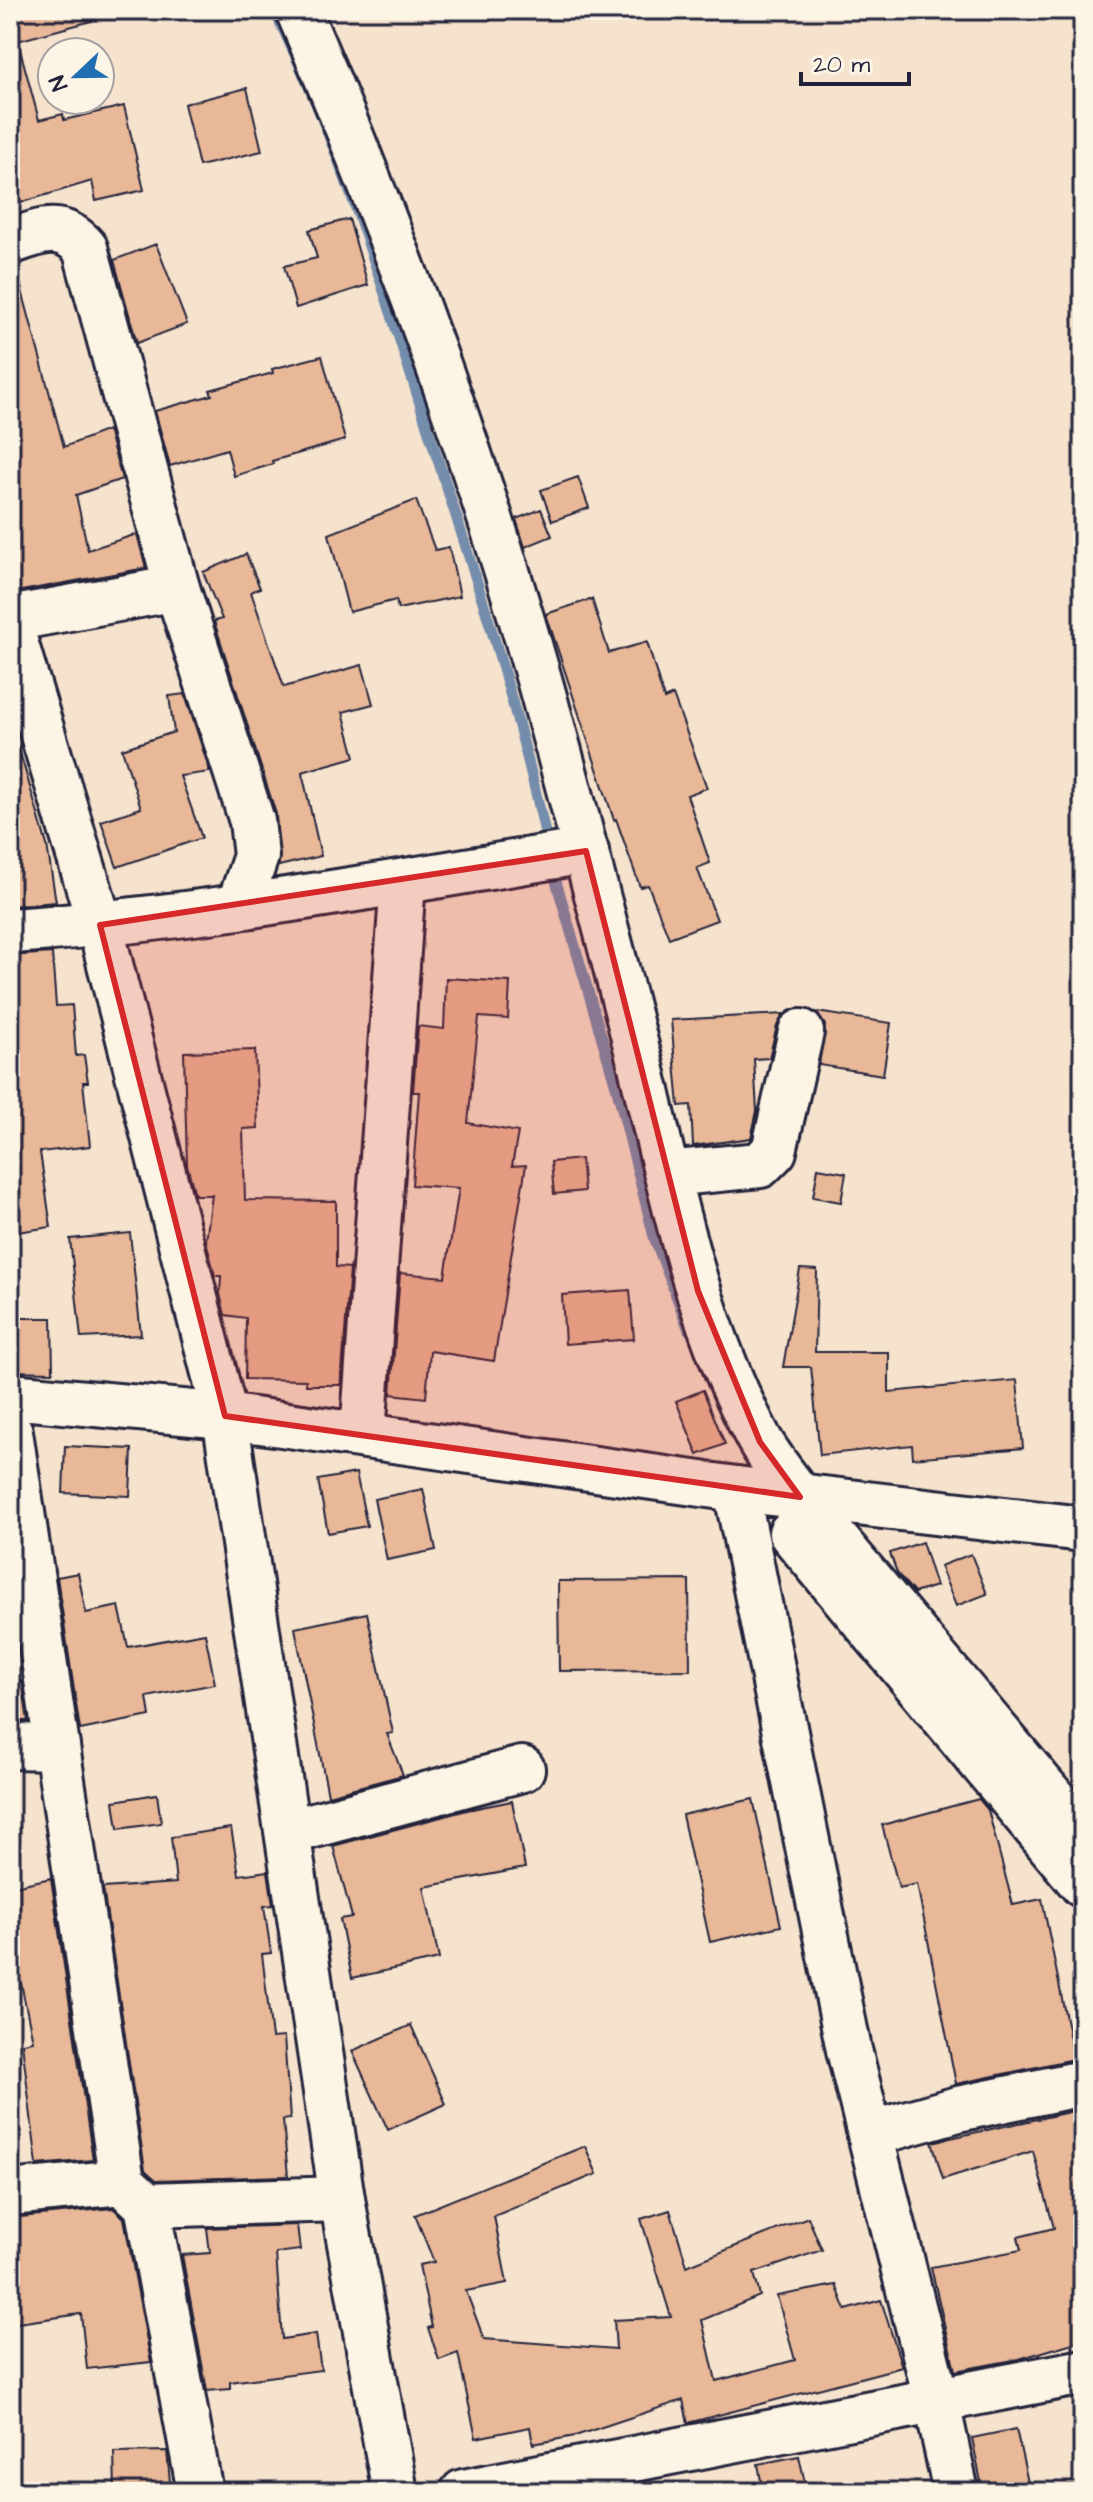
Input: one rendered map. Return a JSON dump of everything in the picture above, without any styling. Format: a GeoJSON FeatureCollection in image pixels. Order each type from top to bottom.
{"type":"FeatureCollection","features":[{"type":"Feature","properties":{"kind":"street"},"geometry":{"type":"LineString","coordinates":[[298,10],[349,127],[454,416],[533,653],[562,855],[667,1174],[688,1261],[734,1386],[760,1442],[770,1493],[849,2050],[936,2398],[956,2492]]}},
{"type":"Feature","properties":{"kind":"street"},"geometry":{"type":"LineString","coordinates":[[10,242],[53,230],[72,234],[85,248],[177,588],[252,821],[256,856],[239,906]]}},
{"type":"Feature","properties":{"kind":"street"},"geometry":{"type":"LineString","coordinates":[[177,588],[10,622],[100,925],[225,1416],[342,2199],[395,2492]]}},
{"type":"Feature","properties":{"kind":"street"},"geometry":{"type":"LineString","coordinates":[[10,931],[100,925],[239,906],[562,855]]}},
{"type":"Feature","properties":{"kind":"street"},"geometry":{"type":"LineString","coordinates":[[363,1434],[403,882]]}},
{"type":"Feature","properties":{"kind":"street"},"geometry":{"type":"LineString","coordinates":[[667,1174],[760,1165],[774,1151],[801,1032]]}},
{"type":"Feature","properties":{"kind":"street"},"geometry":{"type":"LineString","coordinates":[[10,1396],[225,1416],[770,1493],[1083,1529]]}},
{"type":"Feature","properties":{"kind":"street"},"geometry":{"type":"LineString","coordinates":[[10,1432],[57,1747],[135,2194],[200,2492]]}},
{"type":"Feature","properties":{"kind":"street"},"geometry":{"type":"LineString","coordinates":[[770,1493],[1074,1811]]}},
{"type":"Feature","properties":{"kind":"street"},"geometry":{"type":"LineString","coordinates":[[770,1493],[1083,1885]]}},
{"type":"Feature","properties":{"kind":"street"},"geometry":{"type":"LineString","coordinates":[[10,1746],[57,1747]]}},
{"type":"Feature","properties":{"kind":"street"},"geometry":{"type":"LineString","coordinates":[[288,1832],[522,1769]]}},
{"type":"Feature","properties":{"kind":"street"},"geometry":{"type":"LineString","coordinates":[[870,2134],[958,2109],[1083,2083]]}},
{"type":"Feature","properties":{"kind":"street"},"geometry":{"type":"LineString","coordinates":[[10,2193],[342,2199]]}},
{"type":"Feature","properties":{"kind":"street"},"geometry":{"type":"LineString","coordinates":[[463,2492],[936,2398],[1083,2372]]}},
{"type":"Feature","properties":{"kind":"highlighted area"},"geometry":{"type":"Polygon","coordinates":[[[586,851],[698,1291],[760,1442],[800,1497],[225,1416],[100,925],[586,851]]]}},
{"type":"Feature","properties":{"kind":"building"},"geometry":{"type":"Polygon","coordinates":[[[10,10],[98,10],[99,19],[10,43],[10,10]]]}},
{"type":"Feature","properties":{"kind":"building"},"geometry":{"type":"Polygon","coordinates":[[[19,46],[39,120],[55,116],[63,116],[64,120],[81,116],[116,116],[116,108],[124,106],[144,190],[96,201],[92,181],[10,206],[10,47],[19,46]]]}},
{"type":"Feature","properties":{"kind":"building"},"geometry":{"type":"Polygon","coordinates":[[[247,88],[262,151],[199,166],[184,104],[247,88]]]}},
{"type":"Feature","properties":{"kind":"building"},"geometry":{"type":"Polygon","coordinates":[[[349,219],[368,285],[296,308],[284,266],[317,258],[309,230],[349,219]]]}},
{"type":"Feature","properties":{"kind":"building"},"geometry":{"type":"Polygon","coordinates":[[[156,244],[187,324],[137,343],[114,260],[156,244]]]}},
{"type":"Feature","properties":{"kind":"building"},"geometry":{"type":"Polygon","coordinates":[[[20,283],[64,447],[108,430],[122,479],[76,495],[88,550],[137,534],[146,568],[16,592],[10,570],[10,284],[20,283]]]}},
{"type":"Feature","properties":{"kind":"building"},"geometry":{"type":"Polygon","coordinates":[[[322,356],[345,440],[272,461],[273,464],[234,476],[227,449],[170,466],[155,411],[212,395],[210,390],[273,373],[272,369],[322,356]]]}},
{"type":"Feature","properties":{"kind":"building"},"geometry":{"type":"Polygon","coordinates":[[[578,477],[589,508],[552,521],[541,490],[578,477]]]}},
{"type":"Feature","properties":{"kind":"building"},"geometry":{"type":"Polygon","coordinates":[[[416,500],[435,550],[449,547],[460,596],[398,609],[396,600],[349,612],[329,534],[416,500]]]}},
{"type":"Feature","properties":{"kind":"building"},"geometry":{"type":"Polygon","coordinates":[[[541,509],[552,536],[525,547],[516,519],[541,509]]]}},
{"type":"Feature","properties":{"kind":"building"},"geometry":{"type":"Polygon","coordinates":[[[246,554],[260,588],[251,592],[284,687],[362,665],[373,704],[343,712],[355,757],[302,772],[321,856],[279,866],[276,814],[214,621],[222,619],[203,572],[246,554]]]}},
{"type":"Feature","properties":{"kind":"building"},"geometry":{"type":"Polygon","coordinates":[[[592,599],[609,653],[647,642],[664,699],[673,695],[707,788],[687,795],[710,863],[697,868],[717,920],[669,938],[648,885],[640,887],[614,820],[546,614],[592,599]]]}},
{"type":"Feature","properties":{"kind":"building"},"geometry":{"type":"Polygon","coordinates":[[[185,694],[210,772],[180,776],[202,838],[117,867],[101,821],[141,808],[122,749],[174,732],[169,696],[185,694]]]}},
{"type":"Feature","properties":{"kind":"building"},"geometry":{"type":"Polygon","coordinates":[[[18,746],[47,845],[56,902],[10,906],[10,747],[18,746]]]}},
{"type":"Feature","properties":{"kind":"building"},"geometry":{"type":"Polygon","coordinates":[[[52,953],[56,1006],[72,1005],[76,1056],[84,1055],[88,1082],[83,1082],[90,1146],[40,1152],[51,1227],[10,1233],[10,956],[52,953]]]}},
{"type":"Feature","properties":{"kind":"building"},"geometry":{"type":"Polygon","coordinates":[[[446,978],[510,982],[508,1019],[479,1017],[468,1123],[518,1132],[512,1166],[526,1165],[494,1361],[430,1351],[426,1398],[391,1394],[400,1273],[445,1277],[459,1188],[412,1185],[419,1092],[413,1092],[418,1026],[444,1029],[446,978]]]}},
{"type":"Feature","properties":{"kind":"building"},"geometry":{"type":"Polygon","coordinates":[[[816,1012],[891,1023],[883,1075],[819,1065],[825,1025],[816,1012]]]}},
{"type":"Feature","properties":{"kind":"building"},"geometry":{"type":"Polygon","coordinates":[[[784,1014],[777,1026],[769,1058],[754,1059],[757,1111],[751,1138],[693,1146],[691,1105],[679,1106],[671,1020],[784,1014]]]}},
{"type":"Feature","properties":{"kind":"building"},"geometry":{"type":"Polygon","coordinates":[[[255,1050],[258,1128],[243,1129],[245,1200],[336,1201],[336,1267],[350,1268],[341,1385],[306,1385],[306,1380],[245,1379],[246,1318],[225,1315],[220,1294],[221,1276],[215,1276],[206,1241],[212,1195],[195,1195],[187,1165],[184,1052],[255,1050]]]}},
{"type":"Feature","properties":{"kind":"building"},"geometry":{"type":"Polygon","coordinates":[[[581,1159],[584,1191],[554,1194],[551,1162],[581,1159]]]}},
{"type":"Feature","properties":{"kind":"building"},"geometry":{"type":"Polygon","coordinates":[[[818,1168],[846,1173],[841,1202],[813,1197],[818,1168]]]}},
{"type":"Feature","properties":{"kind":"building"},"geometry":{"type":"Polygon","coordinates":[[[130,1233],[141,1335],[81,1338],[70,1239],[130,1233]]]}},
{"type":"Feature","properties":{"kind":"building"},"geometry":{"type":"Polygon","coordinates":[[[800,1269],[817,1270],[815,1352],[889,1352],[889,1392],[1017,1380],[1023,1448],[913,1458],[912,1445],[820,1455],[811,1367],[783,1367],[800,1269]]]}},
{"type":"Feature","properties":{"kind":"building"},"geometry":{"type":"Polygon","coordinates":[[[630,1290],[634,1339],[565,1344],[562,1295],[630,1290]]]}},
{"type":"Feature","properties":{"kind":"building"},"geometry":{"type":"Polygon","coordinates":[[[10,1318],[52,1318],[53,1372],[10,1371],[10,1318]]]}},
{"type":"Feature","properties":{"kind":"building"},"geometry":{"type":"Polygon","coordinates":[[[703,1390],[725,1444],[698,1455],[676,1401],[703,1390]]]}},
{"type":"Feature","properties":{"kind":"building"},"geometry":{"type":"Polygon","coordinates":[[[65,1446],[132,1449],[130,1496],[63,1493],[65,1446]]]}},
{"type":"Feature","properties":{"kind":"building"},"geometry":{"type":"Polygon","coordinates":[[[356,1473],[367,1526],[328,1533],[318,1480],[356,1473]]]}},
{"type":"Feature","properties":{"kind":"building"},"geometry":{"type":"Polygon","coordinates":[[[423,1489],[436,1550],[387,1560],[374,1499],[423,1489]]]}},
{"type":"Feature","properties":{"kind":"building"},"geometry":{"type":"Polygon","coordinates":[[[922,1542],[936,1586],[914,1593],[897,1573],[890,1553],[922,1542]]]}},
{"type":"Feature","properties":{"kind":"building"},"geometry":{"type":"Polygon","coordinates":[[[971,1554],[987,1594],[956,1606],[940,1566],[971,1554]]]}},
{"type":"Feature","properties":{"kind":"building"},"geometry":{"type":"Polygon","coordinates":[[[78,1573],[86,1613],[119,1606],[128,1647],[205,1633],[215,1684],[147,1697],[150,1716],[80,1730],[57,1577],[78,1573]]]}},
{"type":"Feature","properties":{"kind":"building"},"geometry":{"type":"Polygon","coordinates":[[[689,1580],[690,1670],[559,1671],[558,1581],[689,1580]]]}},
{"type":"Feature","properties":{"kind":"building"},"geometry":{"type":"Polygon","coordinates":[[[367,1613],[393,1733],[387,1734],[403,1775],[328,1795],[295,1628],[367,1613]]]}},
{"type":"Feature","properties":{"kind":"building"},"geometry":{"type":"Polygon","coordinates":[[[10,1680],[22,1681],[28,1721],[10,1721],[10,1680]]]}},
{"type":"Feature","properties":{"kind":"building"},"geometry":{"type":"Polygon","coordinates":[[[157,1794],[161,1823],[118,1829],[114,1801],[157,1794]]]}},
{"type":"Feature","properties":{"kind":"building"},"geometry":{"type":"Polygon","coordinates":[[[753,1799],[781,1926],[710,1942],[682,1815],[753,1799]]]}},
{"type":"Feature","properties":{"kind":"building"},"geometry":{"type":"Polygon","coordinates":[[[979,1799],[988,1810],[1013,1905],[1042,1899],[1074,2059],[956,2084],[917,1884],[899,1888],[882,1825],[979,1799]]]}},
{"type":"Feature","properties":{"kind":"building"},"geometry":{"type":"Polygon","coordinates":[[[512,1801],[525,1868],[424,1887],[439,1959],[352,1978],[340,1919],[352,1917],[333,1846],[512,1801]]]}},
{"type":"Feature","properties":{"kind":"building"},"geometry":{"type":"Polygon","coordinates":[[[231,1828],[239,1875],[268,1871],[273,1905],[264,1906],[271,1953],[262,1954],[272,2038],[284,2037],[290,2119],[283,2120],[288,2176],[156,2180],[145,2170],[103,1888],[176,1883],[171,1837],[231,1828]]]}},
{"type":"Feature","properties":{"kind":"building"},"geometry":{"type":"Polygon","coordinates":[[[51,1878],[93,2160],[37,2165],[22,2043],[33,2041],[21,1983],[10,1984],[10,1887],[51,1878]]]}},
{"type":"Feature","properties":{"kind":"building"},"geometry":{"type":"Polygon","coordinates":[[[411,2025],[446,2104],[388,2130],[352,2051],[411,2025]]]}},
{"type":"Feature","properties":{"kind":"building"},"geometry":{"type":"Polygon","coordinates":[[[1083,2109],[1083,2340],[1019,2359],[955,2371],[931,2267],[1021,2250],[1018,2237],[1054,2228],[1033,2151],[943,2179],[932,2142],[1083,2109]]]}},
{"type":"Feature","properties":{"kind":"building"},"geometry":{"type":"Polygon","coordinates":[[[585,2146],[597,2174],[494,2216],[507,2283],[466,2291],[484,2339],[616,2349],[614,2320],[671,2317],[641,2219],[670,2210],[687,2266],[808,2217],[822,2250],[754,2273],[760,2296],[702,2320],[716,2381],[795,2360],[777,2296],[836,2285],[846,2310],[881,2300],[902,2367],[688,2423],[683,2400],[575,2436],[533,2444],[530,2427],[476,2438],[458,2353],[439,2360],[428,2328],[432,2327],[419,2265],[434,2262],[415,2215],[585,2146]]]}},
{"type":"Feature","properties":{"kind":"building"},"geometry":{"type":"Polygon","coordinates":[[[113,2208],[124,2218],[151,2362],[87,2369],[81,2314],[10,2324],[10,2218],[113,2208]]]}},
{"type":"Feature","properties":{"kind":"building"},"geometry":{"type":"Polygon","coordinates":[[[297,2225],[300,2250],[276,2253],[282,2339],[316,2334],[321,2370],[230,2382],[230,2389],[207,2391],[182,2255],[210,2253],[207,2228],[297,2225]]]}},
{"type":"Feature","properties":{"kind":"building"},"geometry":{"type":"Polygon","coordinates":[[[1016,2429],[1029,2487],[983,2492],[972,2438],[1016,2429]]]}},
{"type":"Feature","properties":{"kind":"building"},"geometry":{"type":"Polygon","coordinates":[[[167,2451],[171,2492],[115,2492],[114,2452],[167,2451]]]}},
{"type":"Feature","properties":{"kind":"building"},"geometry":{"type":"Polygon","coordinates":[[[799,2456],[807,2492],[763,2492],[758,2464],[799,2456]]]}},
{"type":"Feature","properties":{"kind":"waterway"},"geometry":{"type":"LineString","coordinates":[[274,10],[319,111],[376,268],[493,635],[523,740],[548,847]]}},
{"type":"Feature","properties":{"kind":"waterway"},"geometry":{"type":"LineString","coordinates":[[551,864],[619,1097],[654,1237],[689,1330]]}}]}
